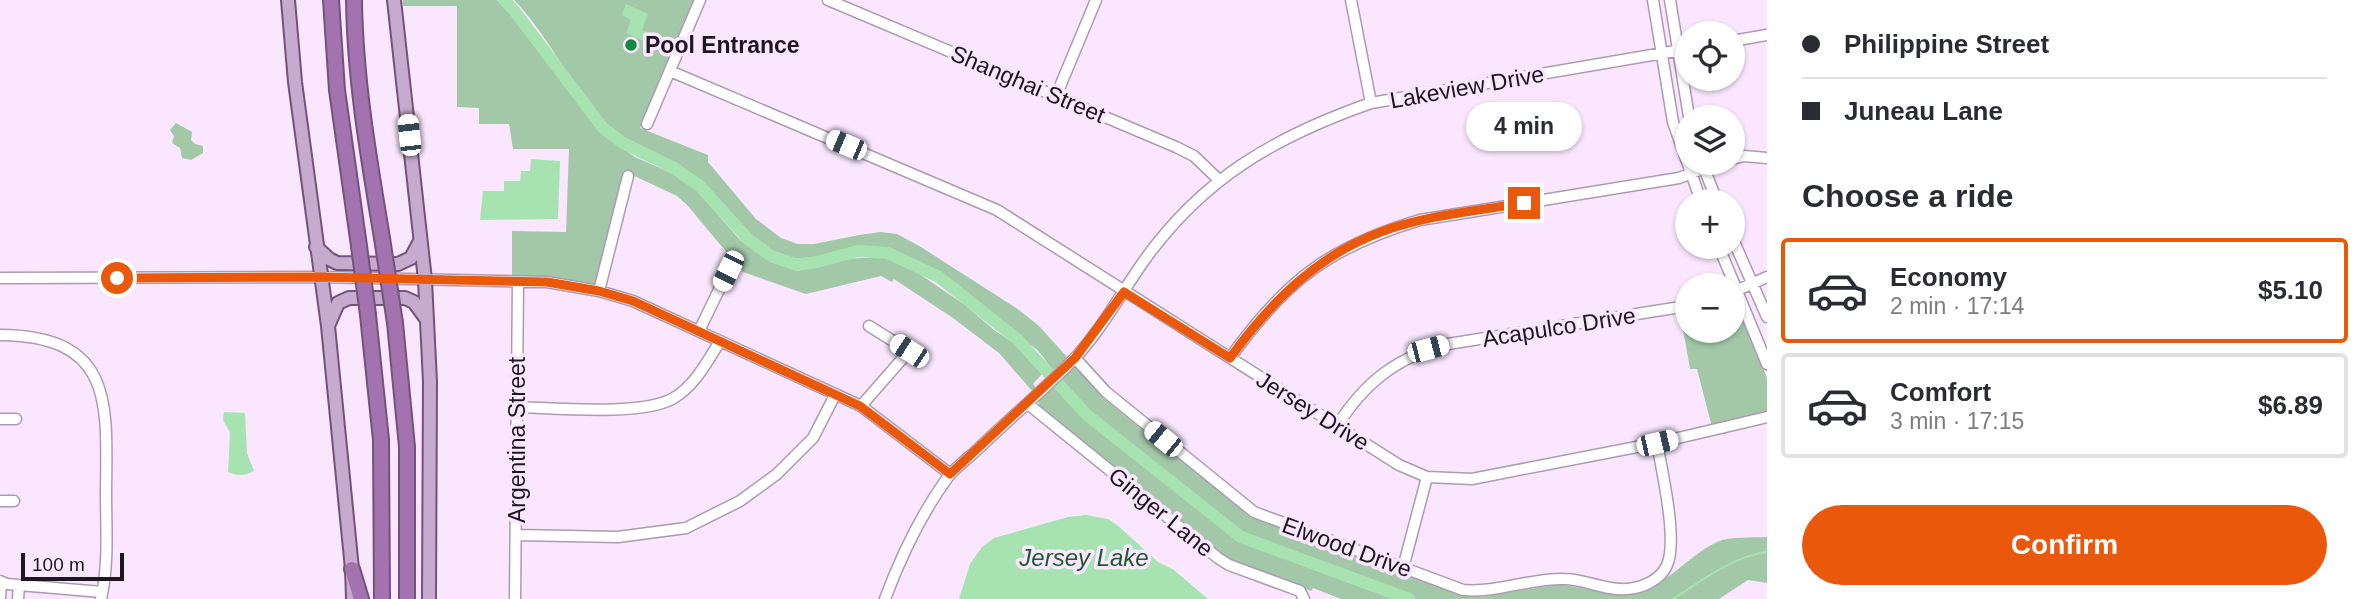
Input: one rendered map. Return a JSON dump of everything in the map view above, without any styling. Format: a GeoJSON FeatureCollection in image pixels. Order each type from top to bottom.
{"type":"FeatureCollection","features":[{"type":"Feature","properties":{"kind":"highway"},"geometry":{"type":"LineString","coordinates":[[331,0],[339,103],[368,315],[381,440],[382,599]]}},
{"type":"Feature","properties":{"kind":"highway"},"geometry":{"type":"LineString","coordinates":[[354,4],[369,158],[395,323],[407,447],[407,599]]}},
{"type":"Feature","properties":{"kind":"highway"},"geometry":{"type":"LineString","coordinates":[[352,569],[360,599]]}},
{"type":"Feature","properties":{"kind":"main road"},"geometry":{"type":"LineString","coordinates":[[288,0],[295,82],[319,277],[328,326],[353,599]]}},
{"type":"Feature","properties":{"kind":"main road"},"geometry":{"type":"LineString","coordinates":[[394,0],[425,280],[430,382],[429,599]]}},
{"type":"Feature","properties":{"kind":"main road"},"geometry":{"type":"LineString","coordinates":[[316,247],[337,263],[398,264],[411,258],[420,241]]}},
{"type":"Feature","properties":{"kind":"main road"},"geometry":{"type":"LineString","coordinates":[[328,326],[338,303],[349,298],[405,298],[414,302],[427,320]]}},
{"type":"Feature","properties":{"kind":"street"},"geometry":{"type":"LineString","coordinates":[[647,124],[699,0]]}},
{"type":"Feature","properties":{"kind":"street","name":"Shanghai Street"},"geometry":{"type":"LineString","coordinates":[[828,0],[1194,156],[1220,181]]}},
{"type":"Feature","properties":{"kind":"street"},"geometry":{"type":"LineString","coordinates":[[1056,96],[1096,0]]}},
{"type":"Feature","properties":{"kind":"street"},"geometry":{"type":"LineString","coordinates":[[1351,0],[1371,103]]}},
{"type":"Feature","properties":{"kind":"street"},"geometry":{"type":"LineString","coordinates":[[1653,0],[1675,128]]}},
{"type":"Feature","properties":{"kind":"street"},"geometry":{"type":"LineString","coordinates":[[1670,0],[1675,21]]}},
{"type":"Feature","properties":{"kind":"street"},"geometry":{"type":"LineString","coordinates":[[1745,39],[1767,35]]}},
{"type":"Feature","properties":{"kind":"street","name":"Lakeview Drive"},"geometry":{"type":"LineString","coordinates":[[885,599],[901,556],[950,474],[1075,358],[1140,266],[1178,220],[1220,181],[1253,156],[1325,119],[1371,103],[1675,51]]}},
{"type":"Feature","properties":{"kind":"street","name":"Jersey Drive"},"geometry":{"type":"LineString","coordinates":[[670,71],[985,205],[1399,466],[1427,477],[1472,479],[1657,443],[1767,417]]}},
{"type":"Feature","properties":{"kind":"street"},"geometry":{"type":"LineString","coordinates":[[1745,156],[1767,158]]}},
{"type":"Feature","properties":{"kind":"street"},"geometry":{"type":"LineString","coordinates":[[1230,358],[1271,306],[1303,275],[1340,251],[1381,232],[1420,220],[1686,175]]}},
{"type":"Feature","properties":{"kind":"street"},"geometry":{"type":"LineString","coordinates":[[599,291],[628,176]]}},
{"type":"Feature","properties":{"kind":"street"},"geometry":{"type":"LineString","coordinates":[[1742,259],[1767,317]]}},
{"type":"Feature","properties":{"kind":"street"},"geometry":{"type":"LineString","coordinates":[[699,331],[728,271]]}},
{"type":"Feature","properties":{"kind":"street"},"geometry":{"type":"LineString","coordinates":[[0,278],[319,277],[547,282],[599,291],[633,301],[860,406],[950,474]]}},
{"type":"Feature","properties":{"kind":"street"},"geometry":{"type":"LineString","coordinates":[[1745,287],[1767,277]]}},
{"type":"Feature","properties":{"kind":"street","name":"Argentina Street"},"geometry":{"type":"LineString","coordinates":[[515,599],[518,282]]}},
{"type":"Feature","properties":{"kind":"street","name":"Acapulco Drive"},"geometry":{"type":"LineString","coordinates":[[1337,426],[1352,402],[1386,371],[1428,349],[1675,308]]}},
{"type":"Feature","properties":{"kind":"street"},"geometry":{"type":"LineString","coordinates":[[1745,315],[1767,364]]}},
{"type":"Feature","properties":{"kind":"street"},"geometry":{"type":"LineString","coordinates":[[860,406],[909,351],[869,326]]}},
{"type":"Feature","properties":{"kind":"street"},"geometry":{"type":"LineString","coordinates":[[0,335],[34,336],[53,341],[76,355],[89,369],[101,391],[107,420],[106,563],[102,596],[1,581],[0,599]]}},
{"type":"Feature","properties":{"kind":"street"},"geometry":{"type":"LineString","coordinates":[[517,407],[593,410],[649,406],[672,399],[704,368],[720,341]]}},
{"type":"Feature","properties":{"kind":"street","name":"Elwood Drive"},"geometry":{"type":"LineString","coordinates":[[1075,358],[1106,392],[1254,512],[1463,590],[1482,591],[1558,579],[1626,589],[1639,587],[1664,572],[1670,554],[1667,498],[1657,443]]}},
{"type":"Feature","properties":{"kind":"street"},"geometry":{"type":"LineString","coordinates":[[516,535],[618,537],[686,528],[740,501],[777,474],[813,438],[835,395]]}},
{"type":"Feature","properties":{"kind":"street","name":"Ginger Lane"},"geometry":{"type":"LineString","coordinates":[[1028,404],[1218,558],[1228,565],[1300,591],[1304,599]]}},
{"type":"Feature","properties":{"kind":"street"},"geometry":{"type":"LineString","coordinates":[[0,419],[16,419]]}},
{"type":"Feature","properties":{"kind":"street"},"geometry":{"type":"LineString","coordinates":[[1403,568],[1427,477]]}},
{"type":"Feature","properties":{"kind":"street"},"geometry":{"type":"LineString","coordinates":[[0,501],[14,501]]}},
{"type":"Feature","properties":{"kind":"street"},"geometry":{"type":"LineString","coordinates":[[18,599],[19,585]]}},
{"type":"Feature","properties":{"kind":"shaded area"},"geometry":{"type":"Polygon","coordinates":[[[403,0],[497,0],[528,29],[605,136],[635,157],[680,177],[697,191],[741,241],[792,267],[806,268],[842,259],[882,257],[912,269],[1015,344],[1042,374],[1033,384],[1037,389],[1034,393],[999,353],[953,318],[894,279],[892,282],[881,276],[806,294],[743,272],[677,196],[626,172],[597,282],[591,285],[512,278],[512,231],[566,232],[569,149],[513,149],[509,124],[479,124],[479,108],[457,107],[457,6],[403,6],[403,0]]]}},
{"type":"Feature","properties":{"kind":"shaded area"},"geometry":{"type":"Polygon","coordinates":[[[514,0],[694,0],[640,128],[708,155],[708,162],[756,219],[781,238],[798,244],[814,244],[881,232],[897,234],[1019,310],[1039,326],[1068,358],[1053,370],[1037,350],[1024,343],[971,297],[929,267],[907,257],[885,249],[864,247],[801,259],[777,253],[756,240],[685,170],[626,139],[605,123],[527,14],[514,0]]]}},
{"type":"Feature","properties":{"kind":"shaded area"},"geometry":{"type":"Polygon","coordinates":[[[176,123],[192,132],[191,140],[203,146],[203,153],[191,160],[182,158],[180,148],[172,143],[174,136],[170,130],[176,123]]]}},
{"type":"Feature","properties":{"kind":"shaded area"},"geometry":{"type":"Polygon","coordinates":[[[1745,322],[1767,378],[1767,413],[1712,427],[1697,369],[1690,369],[1685,343],[1745,343],[1745,322]]]}},
{"type":"Feature","properties":{"kind":"shaded area"},"geometry":{"type":"Polygon","coordinates":[[[1074,368],[1078,369],[1103,398],[1250,516],[1460,594],[1482,597],[1559,584],[1621,595],[1636,593],[1649,589],[1717,542],[1767,537],[1767,583],[1748,580],[1719,599],[1341,599],[1313,588],[1311,591],[1226,559],[1039,409],[1039,401],[1074,368]]]}},
{"type":"Feature","properties":{"kind":"water"},"geometry":{"type":"Polygon","coordinates":[[[626,4],[648,14],[642,30],[650,33],[646,42],[626,33],[631,20],[622,15],[626,4]]]}},
{"type":"Feature","properties":{"kind":"water"},"geometry":{"type":"Polygon","coordinates":[[[531,159],[560,161],[558,219],[480,220],[483,191],[504,191],[504,181],[520,181],[521,171],[530,171],[531,159]]]}},
{"type":"Feature","properties":{"kind":"water"},"geometry":{"type":"Polygon","coordinates":[[[224,412],[245,413],[247,453],[254,471],[251,473],[241,475],[228,472],[230,432],[223,420],[224,412]]]}},
{"type":"Feature","properties":{"kind":"water","name":"Jersey Lake"},"geometry":{"type":"Polygon","coordinates":[[[1086,515],[1108,519],[1117,525],[1158,562],[1174,570],[1208,599],[959,599],[970,564],[982,547],[994,538],[1068,517],[1086,515]]]}},
{"type":"Feature","properties":{"kind":"waterway"},"geometry":{"type":"LineString","coordinates":[[504,0],[603,128],[623,143],[674,168],[700,186],[748,239],[771,256],[797,265],[858,251],[888,253],[939,277],[1017,339],[1087,415],[1241,537],[1409,599]]}},
{"type":"Feature","properties":{"kind":"waterway"},"geometry":{"type":"LineString","coordinates":[[1673,599],[1729,564],[1767,552]]}},
{"type":"Feature","properties":{"kind":"place","name":"Pool Entrance"},"geometry":{"type":"Point","coordinates":[631,45]}},
{"type":"Feature","properties":{"kind":"route"},"geometry":{"type":"LineString","coordinates":[[117,278],[319,277],[547,282],[599,291],[633,301],[860,406],[950,474],[1075,358],[1124,292],[1230,358],[1271,306],[1303,275],[1340,251],[1381,232],[1420,220],[1524,203]]}}]}
